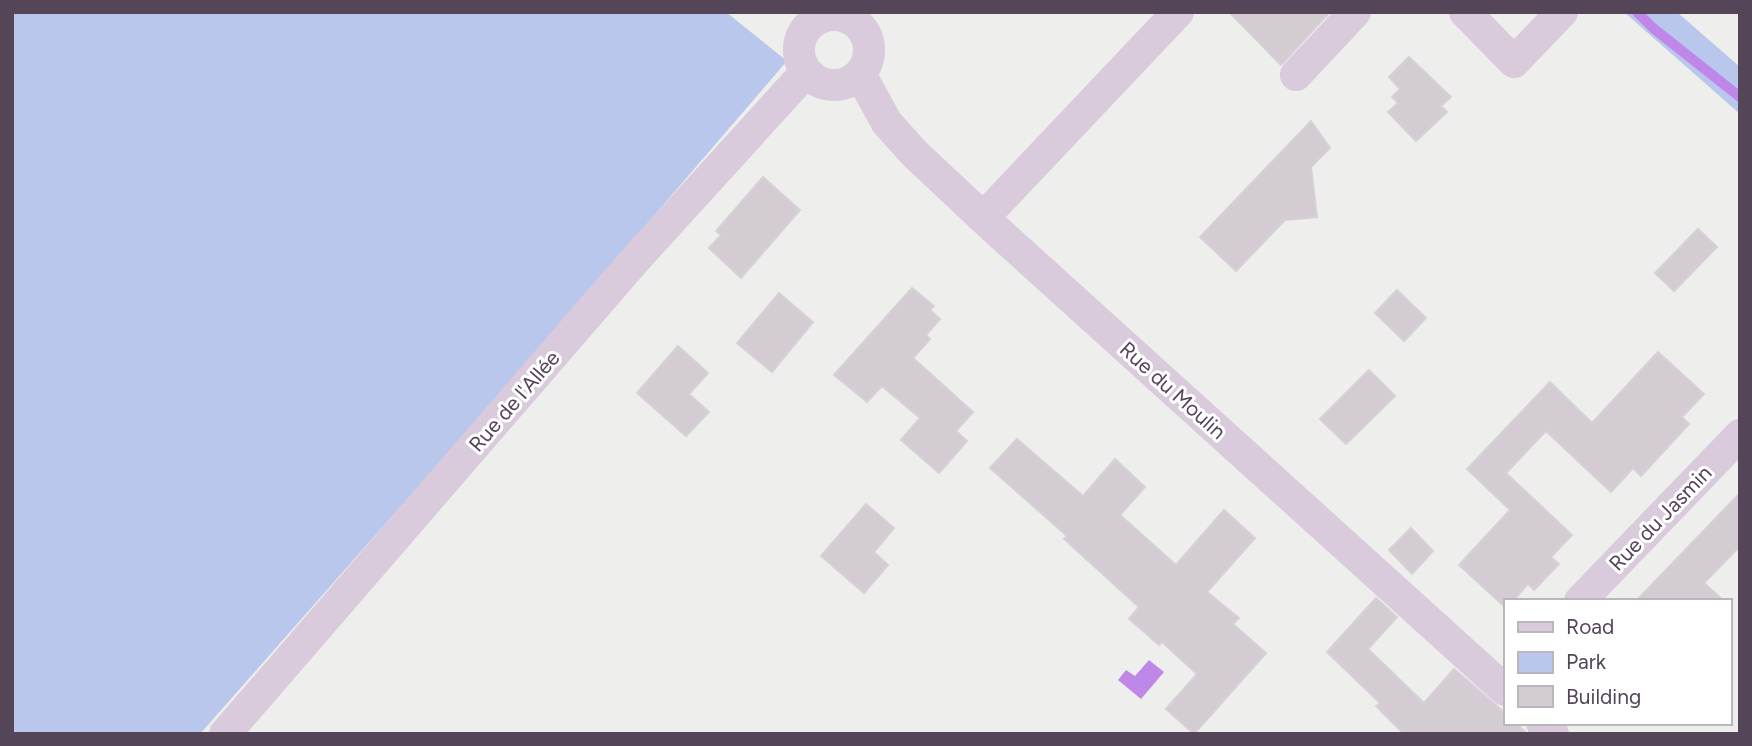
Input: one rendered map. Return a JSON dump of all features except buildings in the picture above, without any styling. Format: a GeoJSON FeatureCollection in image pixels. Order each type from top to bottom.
{"type":"FeatureCollection","features":[{"type":"Feature","properties":{"kind":"street"},"geometry":{"type":"LineString","coordinates":[[983,218],[1178,12]]}},
{"type":"Feature","properties":{"kind":"street"},"geometry":{"type":"LineString","coordinates":[[1297,75],[1355,12]]}},
{"type":"Feature","properties":{"kind":"street"},"geometry":{"type":"LineString","coordinates":[[1465,12],[1514,62],[1562,12]]}},
{"type":"Feature","properties":{"kind":"street"},"geometry":{"type":"LineString","coordinates":[[832,14],[858,17],[868,40],[869,52],[860,74],[838,85],[826,85],[815,80],[801,63],[799,42],[811,23],[832,14]]}},
{"type":"Feature","properties":{"kind":"street","name":"Rue de l'Allée"},"geometry":{"type":"LineString","coordinates":[[225,734],[634,261],[806,72]]}},
{"type":"Feature","properties":{"kind":"street","name":"Rue du Moulin"},"geometry":{"type":"LineString","coordinates":[[860,74],[887,123],[915,154],[1503,684]]}},
{"type":"Feature","properties":{"kind":"street","name":"Rue du Jasmin"},"geometry":{"type":"LineString","coordinates":[[1582,599],[1740,435]]}},
{"type":"Feature","properties":{"kind":"green space"},"geometry":{"type":"Polygon","coordinates":[[[12,12],[726,12],[787,61],[529,361],[200,734],[12,734],[12,12]]]}},
{"type":"Feature","properties":{"kind":"green space"},"geometry":{"type":"Polygon","coordinates":[[[1624,12],[1677,12],[1740,67],[1740,114],[1624,12]]]}},
{"type":"Feature","properties":{"kind":"shaded area"},"geometry":{"type":"Polygon","coordinates":[[[1149,660],[1164,672],[1141,699],[1118,680],[1126,670],[1135,676],[1149,660]]]}},
{"type":"Feature","properties":{"kind":"waterway"},"geometry":{"type":"LineString","coordinates":[[1637,12],[1653,28],[1740,97]]}}]}
